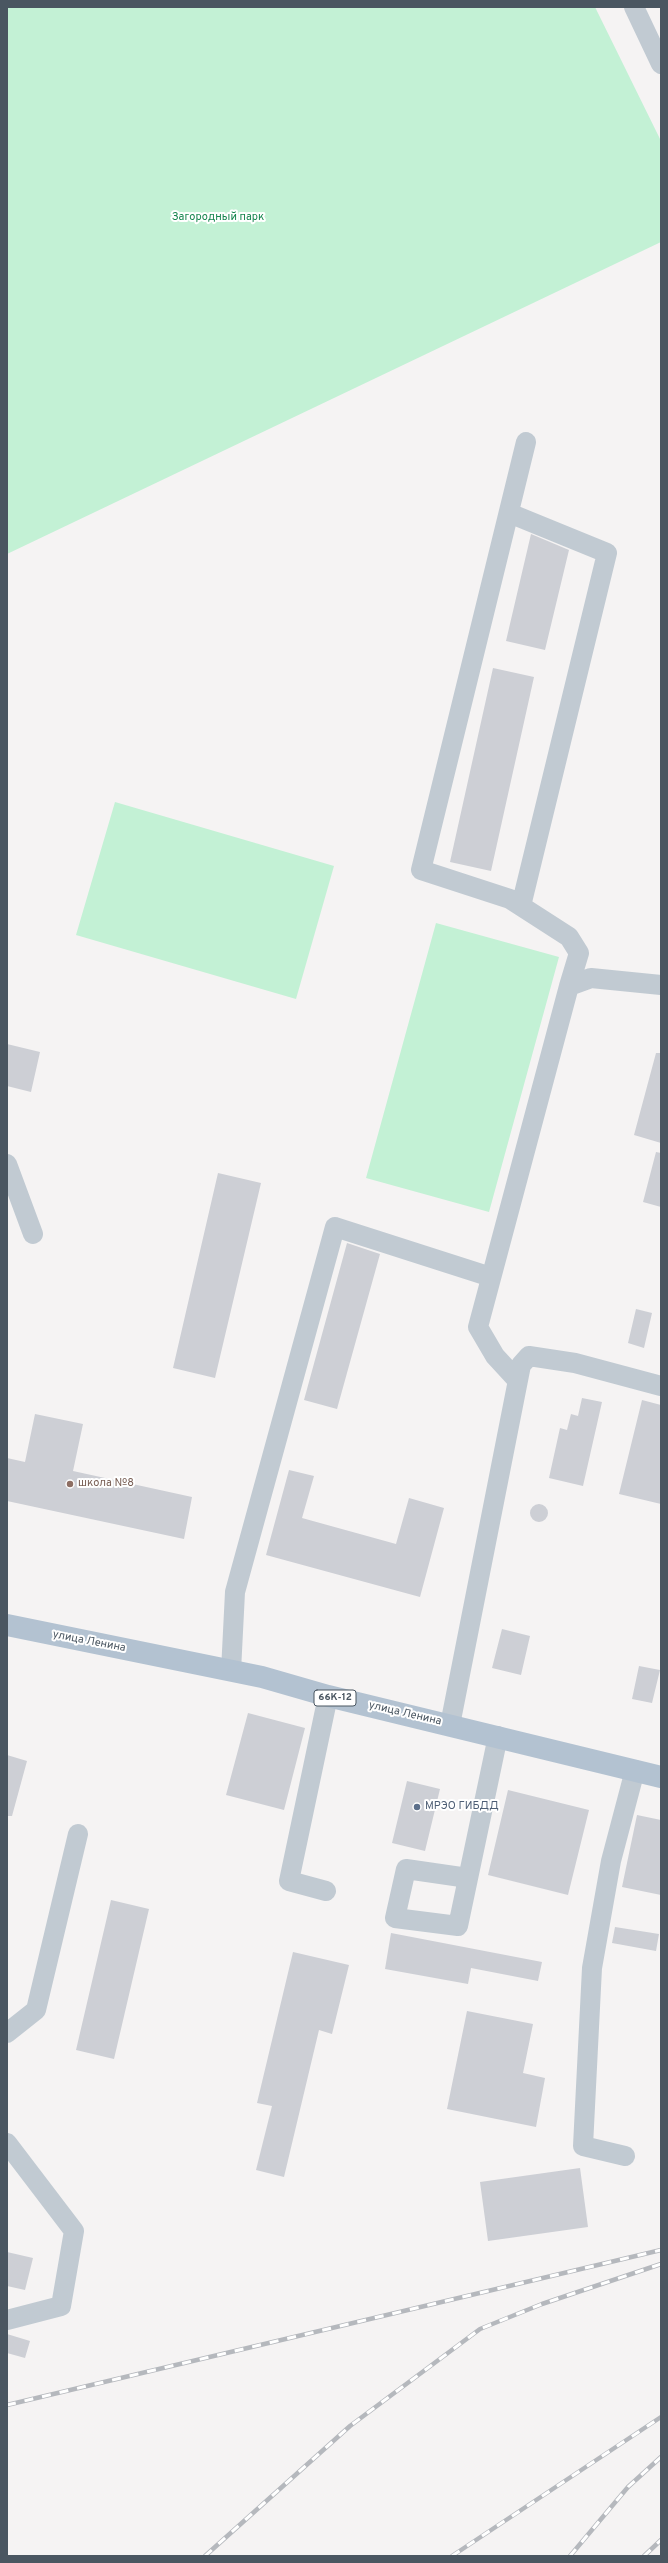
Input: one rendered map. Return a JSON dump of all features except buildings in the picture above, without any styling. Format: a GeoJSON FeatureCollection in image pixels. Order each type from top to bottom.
{"type":"FeatureCollection","features":[{"type":"Feature","properties":{"kind":"main road","name":"улица Ленина"},"geometry":{"type":"LineString","coordinates":[[7,1626],[231,1671],[661,1777]]}},
{"type":"Feature","properties":{"kind":"street"},"geometry":{"type":"LineString","coordinates":[[634,7],[653,26],[661,64]]}},
{"type":"Feature","properties":{"kind":"street"},"geometry":{"type":"LineString","coordinates":[[518,1381],[495,1356],[478,1327],[579,953],[569,937],[510,899],[421,870],[526,442]]}},
{"type":"Feature","properties":{"kind":"street"},"geometry":{"type":"LineString","coordinates":[[509,513],[607,553],[521,906]]}},
{"type":"Feature","properties":{"kind":"street"},"geometry":{"type":"LineString","coordinates":[[569,986],[591,978],[661,985]]}},
{"type":"Feature","properties":{"kind":"street"},"geometry":{"type":"LineString","coordinates":[[7,1164],[33,1234]]}},
{"type":"Feature","properties":{"kind":"street"},"geometry":{"type":"LineString","coordinates":[[231,1671],[235,1592],[334,1226],[491,1277]]}},
{"type":"Feature","properties":{"kind":"street"},"geometry":{"type":"LineString","coordinates":[[450,1725],[521,1365],[529,1356],[575,1363],[661,1386]]}},
{"type":"Feature","properties":{"kind":"street"},"geometry":{"type":"LineString","coordinates":[[326,1891],[289,1881],[328,1696]]}},
{"type":"Feature","properties":{"kind":"street"},"geometry":{"type":"LineString","coordinates":[[468,1878],[498,1736]]}},
{"type":"Feature","properties":{"kind":"street"},"geometry":{"type":"LineString","coordinates":[[625,2156],[583,2146],[592,1968],[611,1861],[635,1770]]}},
{"type":"Feature","properties":{"kind":"street"},"geometry":{"type":"LineString","coordinates":[[7,2033],[36,2010],[78,1834]]}},
{"type":"Feature","properties":{"kind":"street"},"geometry":{"type":"LineString","coordinates":[[7,2143],[74,2231],[61,2306],[7,2320]]}},
{"type":"Feature","properties":{"kind":"green space","name":"Загородный парк"},"geometry":{"type":"Polygon","coordinates":[[[7,7],[595,7],[661,141],[661,242],[7,554],[7,7]]]}},
{"type":"Feature","properties":{"kind":"green space"},"geometry":{"type":"Polygon","coordinates":[[[115,802],[334,866],[296,999],[76,935],[115,802]]]}},
{"type":"Feature","properties":{"kind":"green space"},"geometry":{"type":"Polygon","coordinates":[[[436,923],[559,957],[489,1212],[366,1178],[436,923]]]}},
{"type":"Feature","properties":{"kind":"railway"},"geometry":{"type":"LineString","coordinates":[[7,2405],[661,2250]]}},
{"type":"Feature","properties":{"kind":"railway"},"geometry":{"type":"LineString","coordinates":[[205,2556],[350,2426],[480,2329],[542,2304],[661,2264]]}},
{"type":"Feature","properties":{"kind":"railway"},"geometry":{"type":"LineString","coordinates":[[452,2556],[661,2417]]}},
{"type":"Feature","properties":{"kind":"railway"},"geometry":{"type":"LineString","coordinates":[[570,2556],[628,2487],[661,2457]]}},
{"type":"Feature","properties":{"kind":"railway"},"geometry":{"type":"LineString","coordinates":[[644,2556],[661,2540]]}},
{"type":"Feature","properties":{"kind":"place","name":"школа №8"},"geometry":{"type":"Point","coordinates":[70,1484]}},
{"type":"Feature","properties":{"kind":"place","name":"МРЭО ГИБДД"},"geometry":{"type":"Point","coordinates":[417,1807]}}]}
